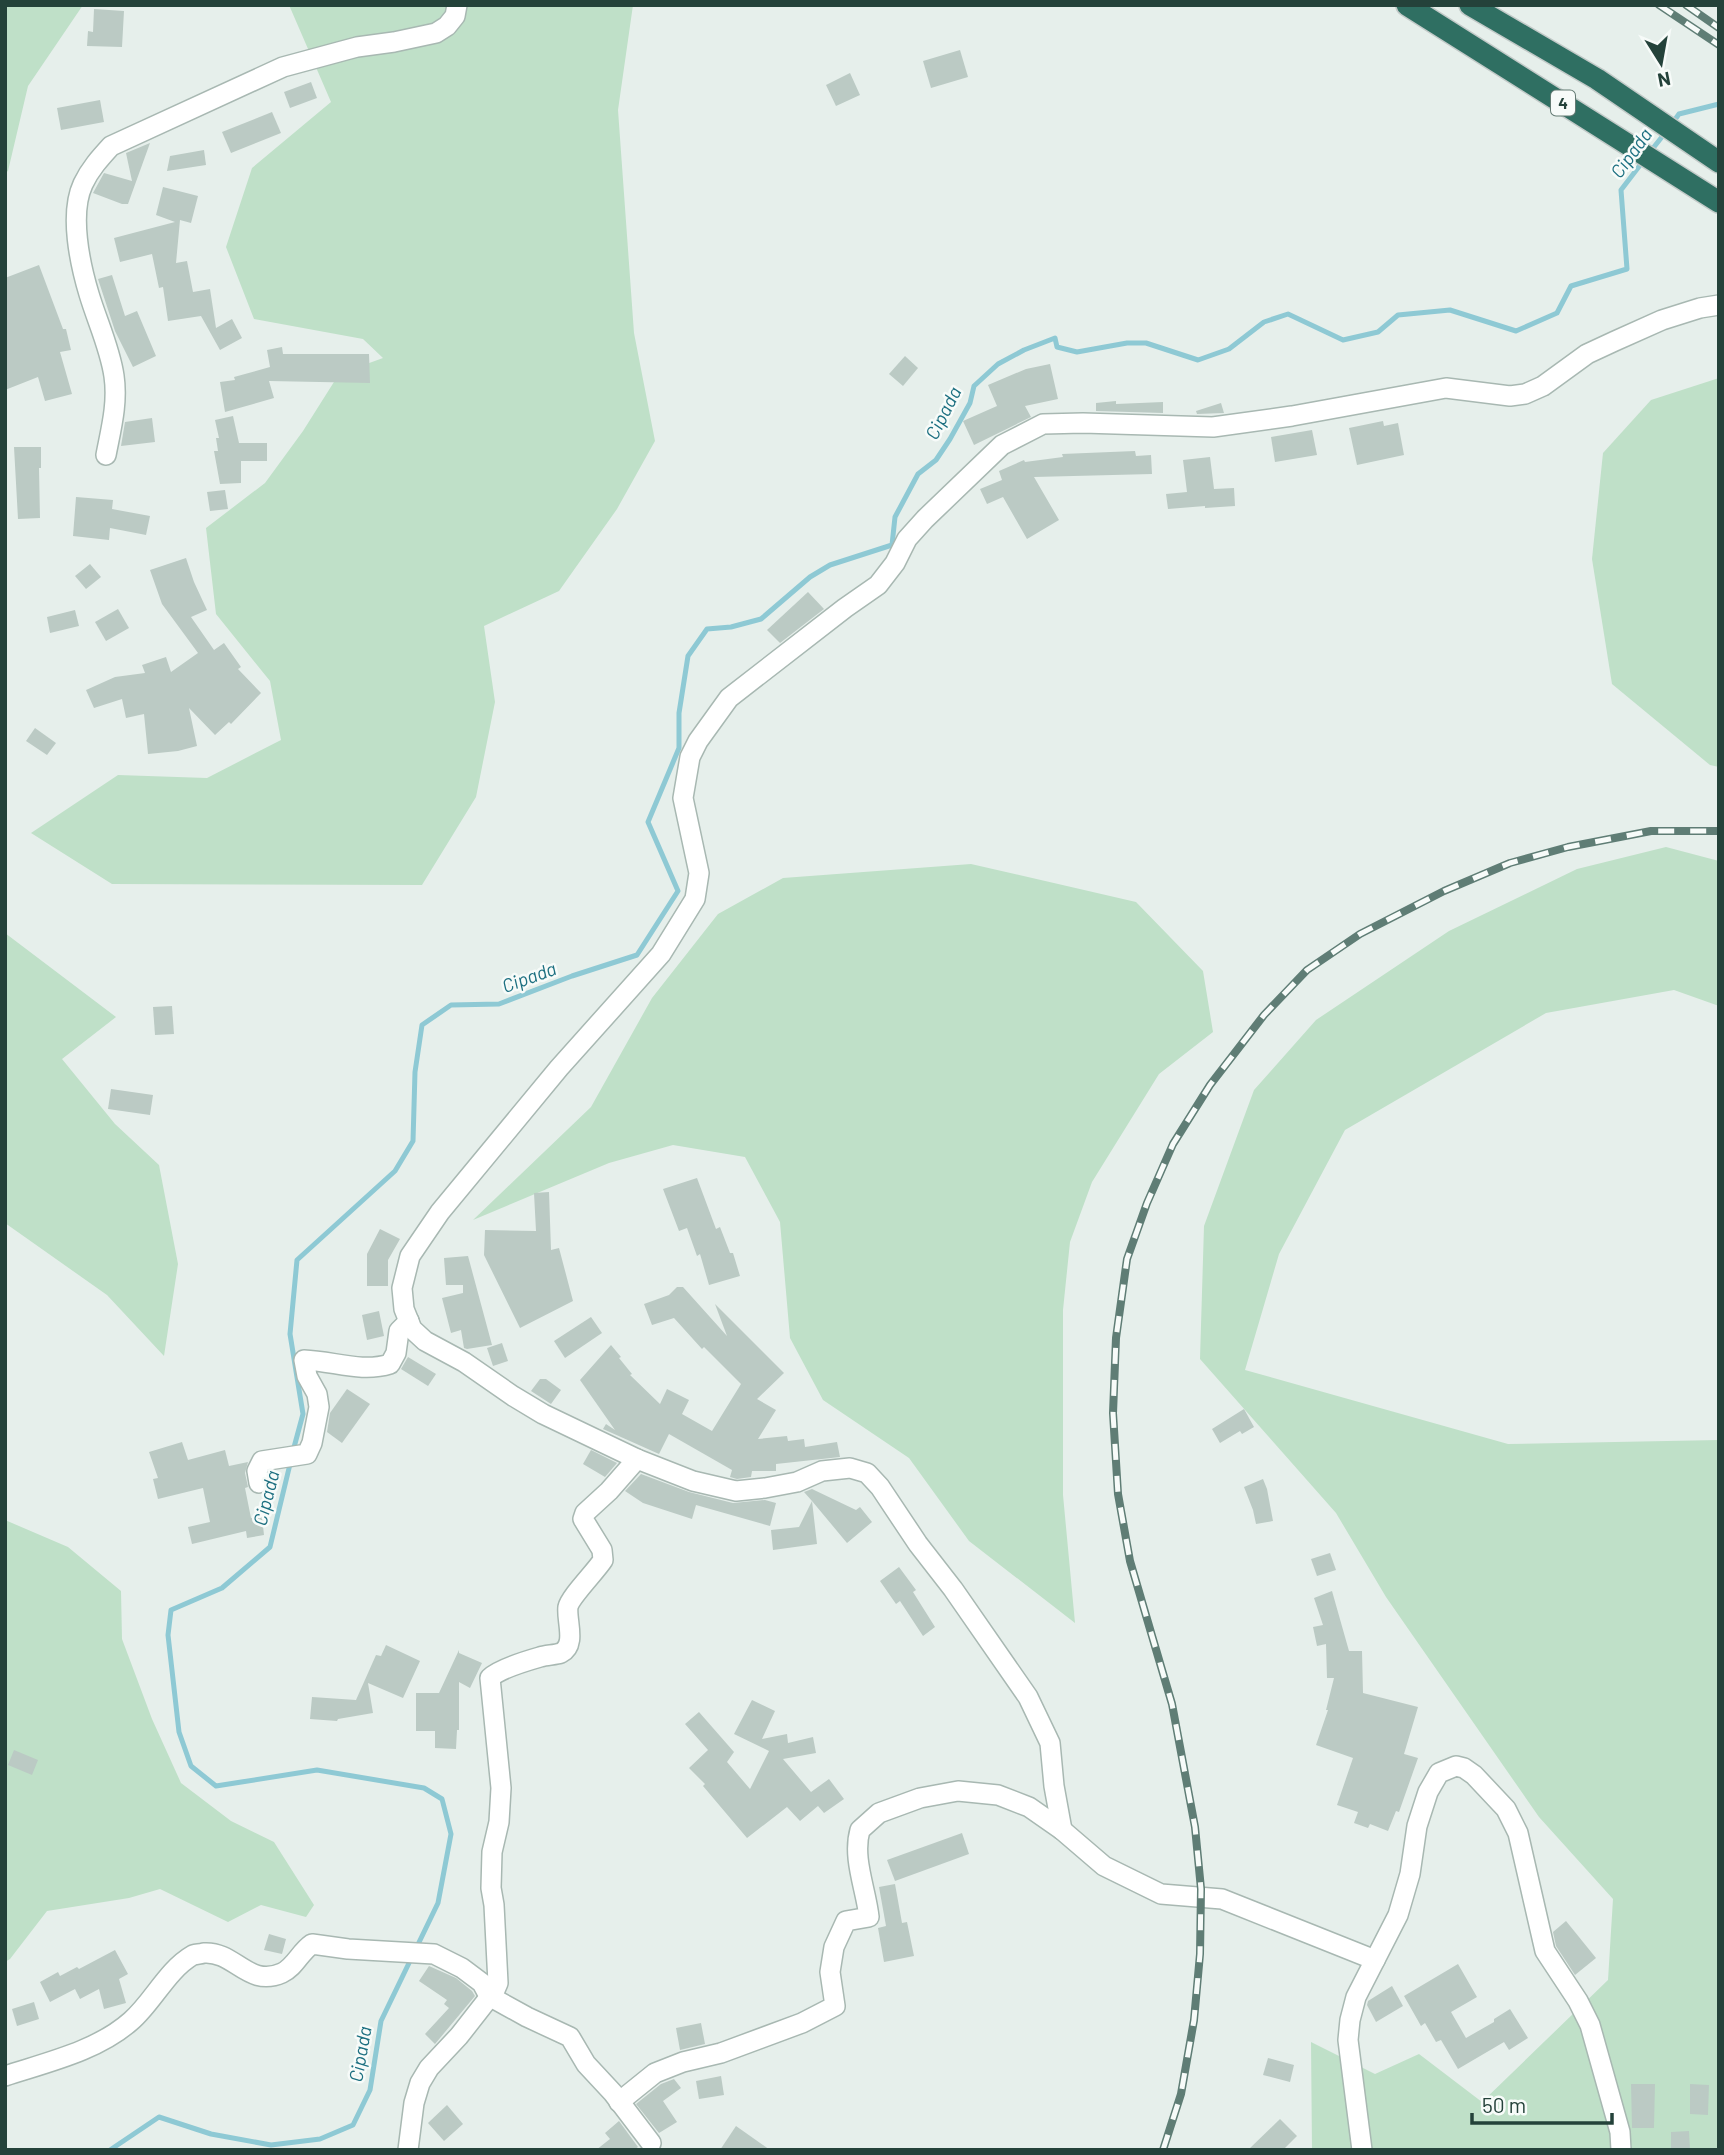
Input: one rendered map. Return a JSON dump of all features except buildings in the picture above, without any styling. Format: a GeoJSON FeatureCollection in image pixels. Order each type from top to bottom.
{"type":"FeatureCollection","features":[{"type":"Feature","properties":{"kind":"highway","name":"4"},"geometry":{"type":"LineString","coordinates":[[1407,5],[1719,202]]}},
{"type":"Feature","properties":{"kind":"highway","name":"4"},"geometry":{"type":"LineString","coordinates":[[1470,5],[1597,79],[1719,162]]}},
{"type":"Feature","properties":{"kind":"street"},"geometry":{"type":"LineString","coordinates":[[106,455],[116,407],[114,375],[89,294],[77,229],[82,186],[94,163],[111,146],[283,67],[357,47],[436,33],[447,26],[455,16],[457,5]]}},
{"type":"Feature","properties":{"kind":"street"},"geometry":{"type":"LineString","coordinates":[[1062,1830],[1050,1743],[1028,1697],[880,1487],[867,1473],[850,1468],[822,1471],[797,1482],[765,1489],[736,1491],[692,1481],[637,1459],[543,1413],[464,1362],[425,1341],[412,1329],[404,1309],[402,1288],[410,1256],[440,1212],[559,1068],[660,954],[695,899],[699,873],[683,797],[690,757],[698,741],[729,698],[878,585],[895,563],[907,539],[1002,445],[1043,424],[1213,427],[1292,416],[1446,388],[1510,396],[1525,394],[1543,386],[1587,354],[1615,341],[1662,320],[1719,305]]}},
{"type":"Feature","properties":{"kind":"street"},"geometry":{"type":"LineString","coordinates":[[259,1483],[257,1471],[262,1461],[305,1454],[312,1443],[319,1407],[317,1394],[307,1377],[304,1360],[332,1362],[351,1368],[376,1368],[390,1364],[396,1353],[400,1331],[409,1321]]}},
{"type":"Feature","properties":{"kind":"street"},"geometry":{"type":"LineString","coordinates":[[408,2150],[414,2103],[429,2068],[459,2036],[498,1983],[491,1888],[492,1852],[499,1822],[501,1788],[490,1678],[536,1658],[560,1653],[566,1648],[569,1642],[568,1606],[603,1560],[602,1550],[583,1519],[585,1513],[637,1459]]}},
{"type":"Feature","properties":{"kind":"street"},"geometry":{"type":"LineString","coordinates":[[1362,2150],[1348,2040],[1350,2020],[1356,1997],[1398,1914],[1410,1874],[1417,1826],[1428,1792],[1442,1770],[1456,1766],[1474,1775],[1506,1809],[1518,1833],[1545,1951],[1578,2001],[1590,2025],[1620,2132],[1621,2150]]}},
{"type":"Feature","properties":{"kind":"street"},"geometry":{"type":"LineString","coordinates":[[620,2102],[655,2073],[753,2042],[802,2023],[835,2006],[830,1972],[834,1947],[846,1921],[869,1917],[857,1841],[860,1830],[879,1814],[920,1798],[958,1791],[998,1795],[1029,1807],[1062,1830],[1104,1866],[1161,1894],[1222,1899],[1375,1960]]}},
{"type":"Feature","properties":{"kind":"street"},"geometry":{"type":"LineString","coordinates":[[5,2076],[103,2042],[132,2020],[177,1969],[195,1954],[215,1953],[227,1957],[257,1976],[271,1977],[285,1971],[296,1962],[304,1949],[312,1944],[334,1948],[434,1954],[463,1968],[482,1983],[489,1996],[570,2037],[586,2064],[620,2102],[651,2143]]}},
{"type":"Feature","properties":{"kind":"green space"},"geometry":{"type":"Polygon","coordinates":[[[5,5],[83,5],[28,86],[8,171],[5,173],[5,5]]]}},
{"type":"Feature","properties":{"kind":"green space"},"geometry":{"type":"Polygon","coordinates":[[[289,5],[633,5],[618,110],[634,333],[655,441],[617,509],[559,591],[484,626],[495,702],[476,797],[422,885],[112,884],[31,833],[118,775],[207,778],[281,740],[270,681],[216,614],[206,528],[265,483],[303,431],[339,374],[383,358],[363,339],[254,319],[226,247],[252,168],[331,102],[289,5]]]}},
{"type":"Feature","properties":{"kind":"green space"},"geometry":{"type":"Polygon","coordinates":[[[1719,378],[1719,767],[1710,765],[1612,684],[1592,559],[1603,453],[1651,400],[1719,378]]]}},
{"type":"Feature","properties":{"kind":"green space"},"geometry":{"type":"Polygon","coordinates":[[[1666,847],[1719,861],[1719,1006],[1674,990],[1546,1013],[1345,1130],[1279,1254],[1245,1370],[1508,1444],[1719,1440],[1719,2150],[1312,2150],[1311,2042],[1375,2074],[1419,2054],[1482,2102],[1608,1980],[1613,1899],[1539,1817],[1386,1597],[1336,1513],[1200,1359],[1204,1226],[1254,1090],[1316,1020],[1449,931],[1577,869],[1666,847]]]}},
{"type":"Feature","properties":{"kind":"green space"},"geometry":{"type":"Polygon","coordinates":[[[971,864],[1136,902],[1203,971],[1213,1032],[1159,1074],[1092,1182],[1070,1242],[1063,1310],[1063,1495],[1075,1623],[969,1541],[909,1458],[823,1400],[790,1338],[780,1222],[745,1157],[673,1145],[609,1163],[473,1220],[591,1107],[652,998],[718,914],[783,878],[971,864]]]}},
{"type":"Feature","properties":{"kind":"green space"},"geometry":{"type":"Polygon","coordinates":[[[5,933],[116,1017],[62,1059],[115,1124],[159,1165],[178,1264],[164,1356],[107,1295],[5,1223],[5,933]]]}},
{"type":"Feature","properties":{"kind":"green space"},"geometry":{"type":"Polygon","coordinates":[[[5,1520],[68,1547],[121,1591],[122,1639],[152,1719],[181,1783],[231,1821],[274,1842],[314,1905],[306,1917],[261,1905],[228,1922],[160,1889],[129,1898],[47,1911],[5,1962],[5,1520]]]}},
{"type":"Feature","properties":{"kind":"waterway","name":"Cipada"},"geometry":{"type":"LineString","coordinates":[[1671,125],[1679,114],[1719,104]]}},
{"type":"Feature","properties":{"kind":"waterway","name":"Cipada"},"geometry":{"type":"LineString","coordinates":[[1650,152],[1665,133]]}},
{"type":"Feature","properties":{"kind":"waterway","name":"Cipada"},"geometry":{"type":"LineString","coordinates":[[293,1451],[303,1414],[290,1334],[297,1260],[395,1171],[413,1141],[415,1072],[422,1025],[451,1005],[499,1004],[637,955],[678,891],[648,822],[679,748],[679,713],[688,656],[707,629],[731,627],[761,619],[810,577],[830,565],[892,545],[895,517],[918,474],[936,460],[950,439],[970,403],[974,386],[998,364],[1024,350],[1055,338],[1057,347],[1077,352],[1127,343],[1146,343],[1198,360],[1229,349],[1264,322],[1288,314],[1343,340],[1378,332],[1398,315],[1450,310],[1516,331],[1557,313],[1571,286],[1627,269],[1621,190],[1644,160]]}},
{"type":"Feature","properties":{"kind":"waterway","name":"Cipada"},"geometry":{"type":"LineString","coordinates":[[110,2150],[159,2117],[211,2134],[271,2145],[320,2139],[353,2125],[370,2090],[381,2021],[438,1903],[451,1834],[442,1799],[424,1788],[317,1770],[216,1786],[191,1766],[179,1732],[168,1635],[171,1610],[222,1588],[270,1547],[291,1460]]}},
{"type":"Feature","properties":{"kind":"railway"},"geometry":{"type":"LineString","coordinates":[[1659,5],[1719,45]]}},
{"type":"Feature","properties":{"kind":"railway"},"geometry":{"type":"LineString","coordinates":[[1686,5],[1719,28]]}},
{"type":"Feature","properties":{"kind":"railway"},"geometry":{"type":"LineString","coordinates":[[1163,2150],[1181,2094],[1194,2020],[1200,1954],[1201,1889],[1195,1827],[1172,1704],[1130,1561],[1118,1494],[1113,1413],[1116,1338],[1127,1259],[1147,1203],[1173,1144],[1210,1085],[1264,1015],[1307,970],[1360,934],[1444,891],[1510,863],[1568,847],[1651,831],[1719,831]]}}]}
